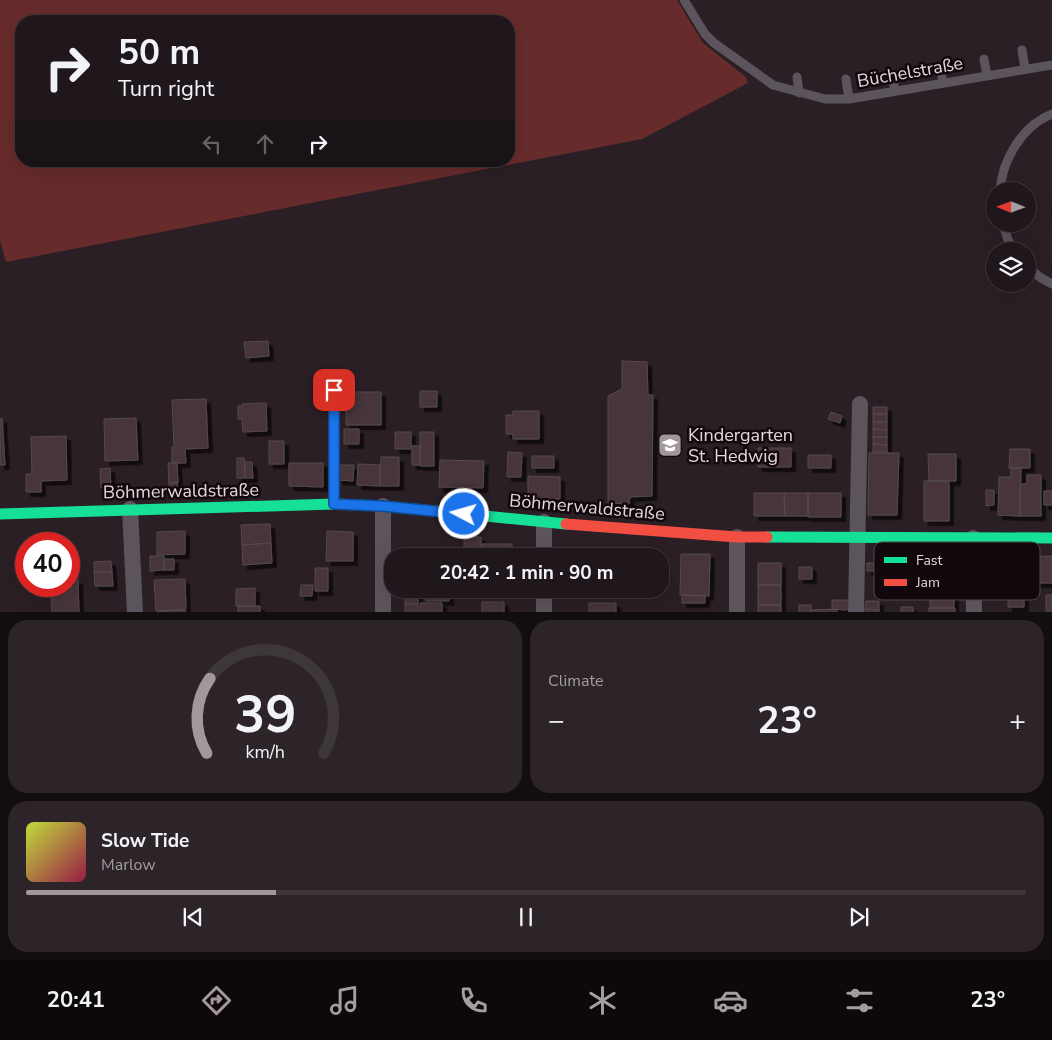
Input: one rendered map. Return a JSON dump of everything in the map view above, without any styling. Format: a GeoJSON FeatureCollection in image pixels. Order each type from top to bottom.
{"type":"FeatureCollection","features":[{"type":"Feature","properties":{"kind":"street"},"geometry":{"type":"LineString","coordinates":[[856,612],[860,404]]}},
{"type":"Feature","properties":{"kind":"street","name":"Böhmerwaldstraße"},"geometry":{"type":"LineString","coordinates":[[0,514],[334,504],[382,506],[544,522],[737,536],[1052,538]]}},
{"type":"Feature","properties":{"kind":"street"},"geometry":{"type":"LineString","coordinates":[[382,506],[383,612]]}},
{"type":"Feature","properties":{"kind":"street"},"geometry":{"type":"LineString","coordinates":[[130,509],[135,612]]}},
{"type":"Feature","properties":{"kind":"street"},"geometry":{"type":"LineString","coordinates":[[544,522],[544,548]]}},
{"type":"Feature","properties":{"kind":"street"},"geometry":{"type":"LineString","coordinates":[[737,536],[737,612]]}},
{"type":"Feature","properties":{"kind":"street"},"geometry":{"type":"LineString","coordinates":[[544,598],[544,612]]}},
{"type":"Feature","properties":{"kind":"lane","name":"Büchelstraße"},"geometry":{"type":"LineString","coordinates":[[684,0],[693,16],[710,38],[774,85],[826,100],[849,99],[1052,65]]}},
{"type":"Feature","properties":{"kind":"lane"},"geometry":{"type":"LineString","coordinates":[[1022,50],[1025,69]]}},
{"type":"Feature","properties":{"kind":"lane"},"geometry":{"type":"LineString","coordinates":[[984,58],[987,76]]}},
{"type":"Feature","properties":{"kind":"lane"},"geometry":{"type":"LineString","coordinates":[[940,66],[943,83]]}},
{"type":"Feature","properties":{"kind":"lane"},"geometry":{"type":"LineString","coordinates":[[892,74],[894,91]]}},
{"type":"Feature","properties":{"kind":"lane"},"geometry":{"type":"LineString","coordinates":[[797,77],[800,93]]}},
{"type":"Feature","properties":{"kind":"lane"},"geometry":{"type":"LineString","coordinates":[[846,79],[849,99]]}},
{"type":"Feature","properties":{"kind":"lane"},"geometry":{"type":"LineString","coordinates":[[1002,182],[1004,170],[1015,146],[1028,130],[1052,114]]}},
{"type":"Feature","properties":{"kind":"lane"},"geometry":{"type":"LineString","coordinates":[[1036,274],[1052,284]]}},
{"type":"Feature","properties":{"kind":"lane"},"geometry":{"type":"LineString","coordinates":[[334,390],[334,504]]}},
{"type":"Feature","properties":{"kind":"shaded area"},"geometry":{"type":"Polygon","coordinates":[[[0,0],[677,0],[703,43],[746,77],[748,83],[642,139],[515,164],[515,15],[15,15],[15,167],[497,167],[6,262],[0,241],[0,0]]]}},
{"type":"Feature","properties":{"kind":"building"},"geometry":{"type":"Polygon","coordinates":[[[268,341],[269,356],[246,358],[244,342],[268,341]]]}},
{"type":"Feature","properties":{"kind":"building"},"geometry":{"type":"Polygon","coordinates":[[[622,361],[647,362],[648,395],[653,395],[652,496],[630,497],[629,504],[608,503],[608,396],[622,389],[622,361]]]}},
{"type":"Feature","properties":{"kind":"building"},"geometry":{"type":"Polygon","coordinates":[[[420,391],[437,391],[437,407],[420,407],[420,391]]]}},
{"type":"Feature","properties":{"kind":"building"},"geometry":{"type":"Polygon","coordinates":[[[346,392],[381,392],[381,425],[346,425],[346,392]]]}},
{"type":"Feature","properties":{"kind":"building"},"geometry":{"type":"Polygon","coordinates":[[[206,399],[208,448],[185,449],[186,463],[172,463],[172,447],[174,447],[172,400],[206,399]]]}},
{"type":"Feature","properties":{"kind":"building"},"geometry":{"type":"Polygon","coordinates":[[[266,403],[267,431],[243,432],[242,419],[238,419],[238,406],[242,406],[242,404],[266,403]]]}},
{"type":"Feature","properties":{"kind":"building"},"geometry":{"type":"Polygon","coordinates":[[[873,407],[887,407],[887,414],[873,414],[873,407]]]}},
{"type":"Feature","properties":{"kind":"building"},"geometry":{"type":"Polygon","coordinates":[[[513,411],[539,411],[539,439],[513,439],[513,434],[506,434],[506,415],[513,415],[513,411]]]}},
{"type":"Feature","properties":{"kind":"building"},"geometry":{"type":"Polygon","coordinates":[[[831,412],[842,416],[840,423],[828,419],[831,412]]]}},
{"type":"Feature","properties":{"kind":"building"},"geometry":{"type":"Polygon","coordinates":[[[873,414],[887,414],[887,422],[873,422],[873,414]]]}},
{"type":"Feature","properties":{"kind":"building"},"geometry":{"type":"Polygon","coordinates":[[[2,418],[5,465],[0,465],[0,419],[2,418]]]}},
{"type":"Feature","properties":{"kind":"building"},"geometry":{"type":"Polygon","coordinates":[[[136,418],[138,460],[105,461],[104,419],[136,418]]]}},
{"type":"Feature","properties":{"kind":"building"},"geometry":{"type":"Polygon","coordinates":[[[873,422],[887,422],[887,430],[873,429],[873,422]]]}},
{"type":"Feature","properties":{"kind":"building"},"geometry":{"type":"Polygon","coordinates":[[[344,429],[359,429],[359,444],[344,444],[344,429]]]}},
{"type":"Feature","properties":{"kind":"building"},"geometry":{"type":"Polygon","coordinates":[[[873,429],[887,430],[887,437],[873,437],[873,429]]]}},
{"type":"Feature","properties":{"kind":"building"},"geometry":{"type":"Polygon","coordinates":[[[395,432],[411,432],[411,449],[395,449],[395,432]]]}},
{"type":"Feature","properties":{"kind":"building"},"geometry":{"type":"Polygon","coordinates":[[[420,432],[434,432],[434,466],[420,466],[420,432]]]}},
{"type":"Feature","properties":{"kind":"building"},"geometry":{"type":"Polygon","coordinates":[[[66,436],[67,480],[41,481],[41,492],[26,492],[26,474],[32,474],[31,437],[66,436]]]}},
{"type":"Feature","properties":{"kind":"building"},"geometry":{"type":"Polygon","coordinates":[[[873,437],[887,437],[887,445],[873,444],[873,437]]]}},
{"type":"Feature","properties":{"kind":"building"},"geometry":{"type":"Polygon","coordinates":[[[269,441],[284,441],[284,464],[269,464],[269,441]]]}},
{"type":"Feature","properties":{"kind":"building"},"geometry":{"type":"Polygon","coordinates":[[[873,444],[887,445],[887,452],[873,452],[873,444]]]}},
{"type":"Feature","properties":{"kind":"building"},"geometry":{"type":"Polygon","coordinates":[[[412,446],[420,446],[420,465],[412,465],[412,446]]]}},
{"type":"Feature","properties":{"kind":"building"},"geometry":{"type":"Polygon","coordinates":[[[758,448],[791,448],[791,467],[758,467],[758,448]]]}},
{"type":"Feature","properties":{"kind":"building"},"geometry":{"type":"Polygon","coordinates":[[[1010,449],[1030,449],[1030,468],[1009,468],[1010,449]]]}},
{"type":"Feature","properties":{"kind":"building"},"geometry":{"type":"Polygon","coordinates":[[[508,452],[522,453],[521,477],[507,477],[508,452]]]}},
{"type":"Feature","properties":{"kind":"building"},"geometry":{"type":"Polygon","coordinates":[[[869,453],[899,453],[897,515],[868,515],[869,453]]]}},
{"type":"Feature","properties":{"kind":"building"},"geometry":{"type":"Polygon","coordinates":[[[928,454],[956,454],[956,481],[929,481],[928,454]]]}},
{"type":"Feature","properties":{"kind":"building"},"geometry":{"type":"Polygon","coordinates":[[[808,455],[831,455],[831,468],[808,468],[808,455]]]}},
{"type":"Feature","properties":{"kind":"building"},"geometry":{"type":"Polygon","coordinates":[[[532,456],[554,456],[554,468],[532,468],[532,456]]]}},
{"type":"Feature","properties":{"kind":"building"},"geometry":{"type":"Polygon","coordinates":[[[381,457],[399,457],[399,486],[380,486],[381,457]]]}},
{"type":"Feature","properties":{"kind":"building"},"geometry":{"type":"Polygon","coordinates":[[[237,458],[244,458],[245,478],[237,478],[237,458]]]}},
{"type":"Feature","properties":{"kind":"building"},"geometry":{"type":"Polygon","coordinates":[[[440,460],[484,461],[483,488],[439,487],[440,460]]]}},
{"type":"Feature","properties":{"kind":"building"},"geometry":{"type":"Polygon","coordinates":[[[245,462],[252,462],[253,478],[245,478],[245,462]]]}},
{"type":"Feature","properties":{"kind":"building"},"geometry":{"type":"Polygon","coordinates":[[[168,463],[177,463],[178,483],[169,483],[168,463]]]}},
{"type":"Feature","properties":{"kind":"building"},"geometry":{"type":"Polygon","coordinates":[[[289,463],[323,463],[323,487],[289,486],[289,463]]]}},
{"type":"Feature","properties":{"kind":"building"},"geometry":{"type":"Polygon","coordinates":[[[358,464],[380,465],[380,486],[357,485],[358,464]]]}},
{"type":"Feature","properties":{"kind":"building"},"geometry":{"type":"Polygon","coordinates":[[[338,465],[354,465],[353,481],[338,480],[338,465]]]}},
{"type":"Feature","properties":{"kind":"building"},"geometry":{"type":"Polygon","coordinates":[[[110,468],[111,488],[101,488],[100,469],[110,468]]]}},
{"type":"Feature","properties":{"kind":"building"},"geometry":{"type":"Polygon","coordinates":[[[1011,468],[1021,468],[1020,516],[998,515],[999,477],[1011,477],[1011,468]]]}},
{"type":"Feature","properties":{"kind":"building"},"geometry":{"type":"Polygon","coordinates":[[[1027,475],[1041,475],[1041,516],[1020,516],[1020,484],[1027,484],[1027,475]]]}},
{"type":"Feature","properties":{"kind":"building"},"geometry":{"type":"Polygon","coordinates":[[[528,476],[560,477],[560,499],[528,498],[528,476]]]}},
{"type":"Feature","properties":{"kind":"building"},"geometry":{"type":"Polygon","coordinates":[[[924,481],[949,481],[949,521],[924,521],[924,481]]]}},
{"type":"Feature","properties":{"kind":"building"},"geometry":{"type":"Polygon","coordinates":[[[169,483],[177,483],[178,493],[169,494],[169,483]]]}},
{"type":"Feature","properties":{"kind":"building"},"geometry":{"type":"Polygon","coordinates":[[[986,490],[994,490],[994,505],[986,506],[986,490]]]}},
{"type":"Feature","properties":{"kind":"building"},"geometry":{"type":"Polygon","coordinates":[[[1044,491],[1052,491],[1052,505],[1044,505],[1044,491]]]}},
{"type":"Feature","properties":{"kind":"building"},"geometry":{"type":"Polygon","coordinates":[[[754,493],[784,493],[785,516],[754,516],[754,493]]]}},
{"type":"Feature","properties":{"kind":"building"},"geometry":{"type":"Polygon","coordinates":[[[784,493],[808,493],[808,516],[785,516],[784,493]]]}},
{"type":"Feature","properties":{"kind":"building"},"geometry":{"type":"Polygon","coordinates":[[[808,493],[841,493],[841,517],[808,517],[808,493]]]}},
{"type":"Feature","properties":{"kind":"building"},"geometry":{"type":"Polygon","coordinates":[[[270,524],[271,543],[242,545],[241,525],[270,524]]]}},
{"type":"Feature","properties":{"kind":"building"},"geometry":{"type":"Polygon","coordinates":[[[185,531],[185,554],[157,555],[157,532],[185,531]]]}},
{"type":"Feature","properties":{"kind":"building"},"geometry":{"type":"Polygon","coordinates":[[[327,531],[353,532],[353,561],[326,561],[327,531]]]}},
{"type":"Feature","properties":{"kind":"building"},"geometry":{"type":"Polygon","coordinates":[[[464,537],[481,537],[481,548],[464,548],[464,537]]]}},
{"type":"Feature","properties":{"kind":"building"},"geometry":{"type":"Polygon","coordinates":[[[271,543],[272,563],[243,565],[242,545],[271,543]]]}},
{"type":"Feature","properties":{"kind":"building"},"geometry":{"type":"Polygon","coordinates":[[[482,544],[512,544],[512,548],[482,548],[482,544]]]}},
{"type":"Feature","properties":{"kind":"building"},"geometry":{"type":"Polygon","coordinates":[[[681,554],[710,554],[709,596],[680,595],[681,554]]]}},
{"type":"Feature","properties":{"kind":"building"},"geometry":{"type":"Polygon","coordinates":[[[150,556],[164,556],[164,570],[150,571],[150,556]]]}},
{"type":"Feature","properties":{"kind":"building"},"geometry":{"type":"Polygon","coordinates":[[[1052,556],[1052,583],[1040,583],[1040,557],[1052,556]]]}},
{"type":"Feature","properties":{"kind":"building"},"geometry":{"type":"Polygon","coordinates":[[[164,559],[174,559],[174,570],[164,570],[164,559]]]}},
{"type":"Feature","properties":{"kind":"building"},"geometry":{"type":"Polygon","coordinates":[[[111,561],[112,572],[94,572],[94,562],[111,561]]]}},
{"type":"Feature","properties":{"kind":"building"},"geometry":{"type":"Polygon","coordinates":[[[758,563],[781,563],[781,585],[758,585],[758,563]]]}},
{"type":"Feature","properties":{"kind":"building"},"geometry":{"type":"Polygon","coordinates":[[[867,563],[874,563],[874,571],[867,571],[867,563]]]}},
{"type":"Feature","properties":{"kind":"building"},"geometry":{"type":"Polygon","coordinates":[[[799,567],[812,567],[812,579],[799,579],[799,567]]]}},
{"type":"Feature","properties":{"kind":"building"},"geometry":{"type":"Polygon","coordinates":[[[315,568],[328,568],[328,591],[315,591],[315,568]]]}},
{"type":"Feature","properties":{"kind":"building"},"geometry":{"type":"Polygon","coordinates":[[[94,572],[112,572],[113,586],[95,586],[94,572]]]}},
{"type":"Feature","properties":{"kind":"building"},"geometry":{"type":"Polygon","coordinates":[[[185,579],[186,609],[156,611],[154,580],[185,579]]]}},
{"type":"Feature","properties":{"kind":"building"},"geometry":{"type":"Polygon","coordinates":[[[301,585],[313,585],[312,596],[300,596],[301,585]]]}},
{"type":"Feature","properties":{"kind":"building"},"geometry":{"type":"Polygon","coordinates":[[[758,585],[781,585],[781,605],[758,605],[758,585]]]}},
{"type":"Feature","properties":{"kind":"building"},"geometry":{"type":"Polygon","coordinates":[[[255,588],[255,606],[236,606],[236,589],[255,588]]]}},
{"type":"Feature","properties":{"kind":"building"},"geometry":{"type":"Polygon","coordinates":[[[682,595],[705,596],[705,603],[682,603],[682,595]]]}},
{"type":"Feature","properties":{"kind":"building"},"geometry":{"type":"Polygon","coordinates":[[[1046,595],[1052,595],[1052,611],[1046,611],[1046,595]]]}},
{"type":"Feature","properties":{"kind":"building"},"geometry":{"type":"Polygon","coordinates":[[[51,597],[79,597],[79,612],[52,612],[51,597]]]}},
{"type":"Feature","properties":{"kind":"building"},"geometry":{"type":"Polygon","coordinates":[[[405,598],[418,598],[418,604],[405,604],[405,598]]]}},
{"type":"Feature","properties":{"kind":"building"},"geometry":{"type":"Polygon","coordinates":[[[426,598],[449,598],[449,601],[426,601],[426,598]]]}},
{"type":"Feature","properties":{"kind":"building"},"geometry":{"type":"Polygon","coordinates":[[[832,600],[847,600],[847,610],[832,609],[832,600]]]}},
{"type":"Feature","properties":{"kind":"building"},"geometry":{"type":"Polygon","coordinates":[[[930,600],[954,600],[954,608],[930,608],[930,600]]]}},
{"type":"Feature","properties":{"kind":"building"},"geometry":{"type":"Polygon","coordinates":[[[1008,600],[1024,600],[1024,607],[1008,607],[1008,600]]]}},
{"type":"Feature","properties":{"kind":"building"},"geometry":{"type":"Polygon","coordinates":[[[866,601],[879,601],[879,610],[865,609],[866,601]]]}},
{"type":"Feature","properties":{"kind":"building"},"geometry":{"type":"Polygon","coordinates":[[[482,602],[504,602],[504,612],[482,612],[482,602]]]}},
{"type":"Feature","properties":{"kind":"building"},"geometry":{"type":"Polygon","coordinates":[[[420,603],[442,603],[442,612],[420,612],[420,603]]]}},
{"type":"Feature","properties":{"kind":"building"},"geometry":{"type":"Polygon","coordinates":[[[589,603],[616,603],[616,612],[589,612],[589,603]]]}},
{"type":"Feature","properties":{"kind":"building"},"geometry":{"type":"Polygon","coordinates":[[[405,604],[418,604],[418,612],[405,612],[405,604]]]}},
{"type":"Feature","properties":{"kind":"building"},"geometry":{"type":"Polygon","coordinates":[[[758,605],[781,605],[781,612],[758,612],[758,605]]]}},
{"type":"Feature","properties":{"kind":"building"},"geometry":{"type":"Polygon","coordinates":[[[799,605],[811,605],[811,612],[799,612],[799,605]]]}},
{"type":"Feature","properties":{"kind":"building"},"geometry":{"type":"Polygon","coordinates":[[[238,606],[260,606],[260,612],[238,612],[238,606]]]}},
{"type":"Feature","properties":{"kind":"building"},"geometry":{"type":"Polygon","coordinates":[[[901,607],[913,607],[913,612],[901,612],[901,607]]]}},
{"type":"Feature","properties":{"kind":"building"},"geometry":{"type":"Polygon","coordinates":[[[929,608],[955,608],[955,612],[929,612],[929,608]]]}},
{"type":"Feature","properties":{"kind":"building"},"geometry":{"type":"Polygon","coordinates":[[[837,609],[837,612],[811,612],[811,610],[837,609]]]}},
{"type":"Feature","properties":{"kind":"building"},"geometry":{"type":"Polygon","coordinates":[[[865,609],[879,610],[879,612],[865,612],[865,609]]]}},
{"type":"Feature","properties":{"kind":"building"},"geometry":{"type":"Polygon","coordinates":[[[185,610],[186,612],[156,612],[185,610]]]}},
{"type":"Feature","properties":{"kind":"traffic: fast"},"geometry":{"type":"LineString","coordinates":[[0,514],[334,504],[383,506],[566,524]]}},
{"type":"Feature","properties":{"kind":"traffic: fast"},"geometry":{"type":"LineString","coordinates":[[767,537],[1052,538]]}},
{"type":"Feature","properties":{"kind":"traffic: jam"},"geometry":{"type":"LineString","coordinates":[[566,524],[737,537],[767,537]]}},
{"type":"Feature","properties":{"kind":"place","name":"Kindergarten St. Hedwig"},"geometry":{"type":"Point","coordinates":[670,445]}},
{"type":"Feature","properties":{"kind":"route"},"geometry":{"type":"LineString","coordinates":[[334,390],[334,504],[382,506],[464,514]]}}]}
